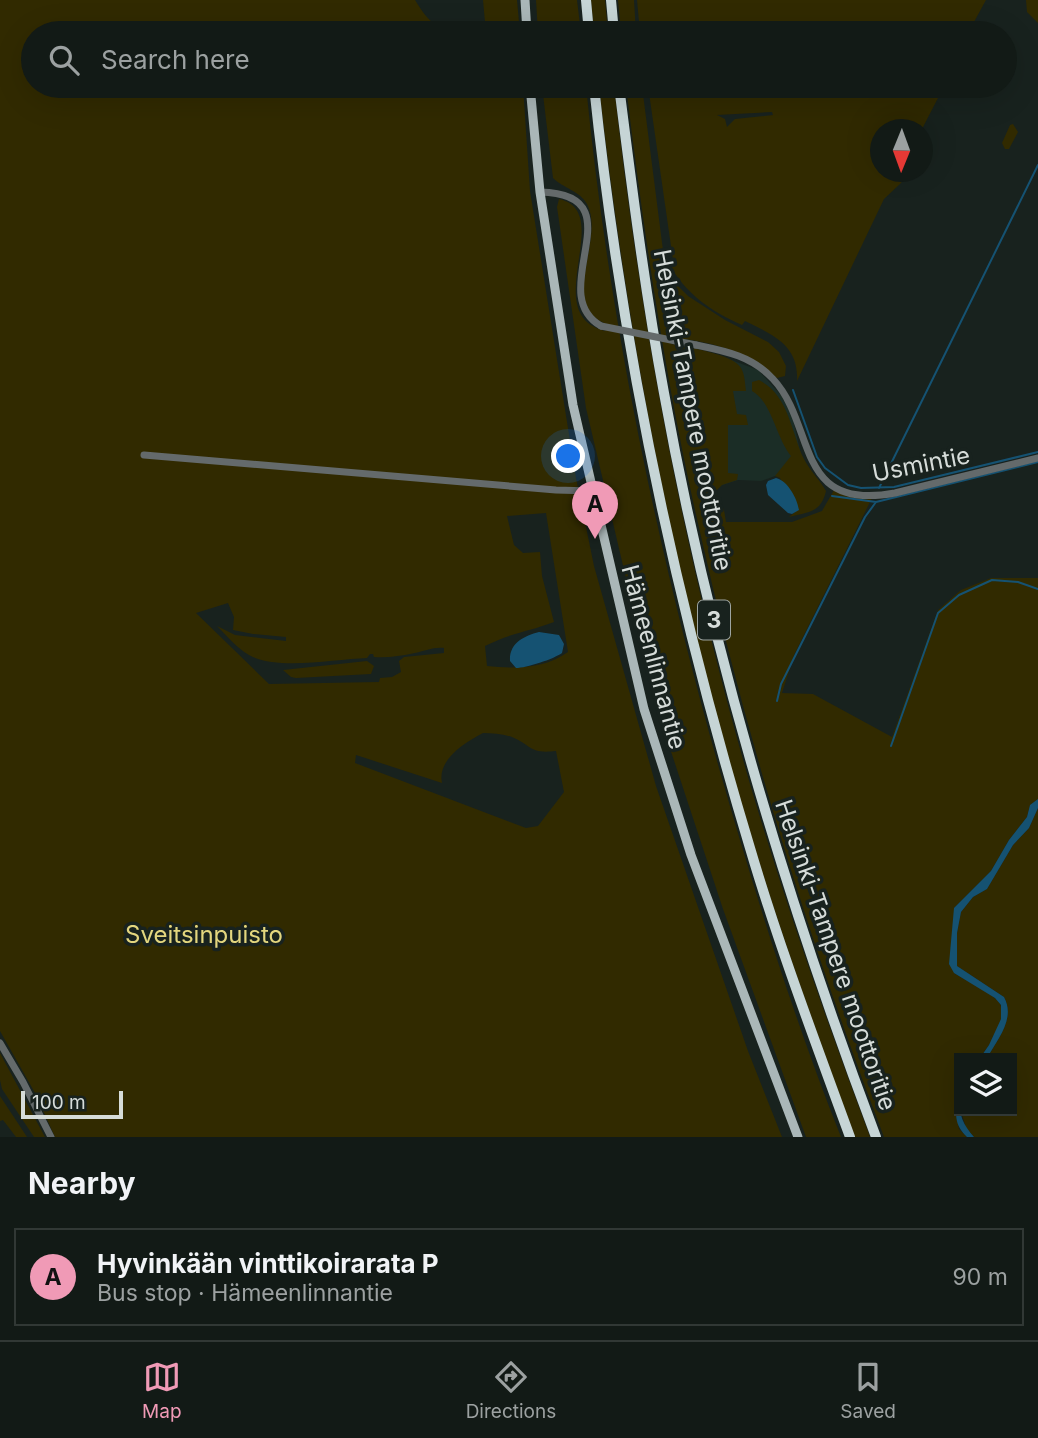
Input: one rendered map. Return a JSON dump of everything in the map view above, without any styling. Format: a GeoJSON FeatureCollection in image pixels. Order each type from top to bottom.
{"type":"FeatureCollection","features":[{"type":"Feature","properties":{"kind":"highway"},"geometry":{"type":"LineString","coordinates":[[586,0],[588,21]]}},
{"type":"Feature","properties":{"kind":"highway"},"geometry":{"type":"LineString","coordinates":[[611,0],[613,21]]}},
{"type":"Feature","properties":{"kind":"highway","name":"Helsinki-Tampere moottoritie"},"geometry":{"type":"LineString","coordinates":[[595,98],[609,211],[631,346],[680,589],[750,849],[798,995],[850,1137]]}},
{"type":"Feature","properties":{"kind":"highway","name":"Helsinki-Tampere moottoritie"},"geometry":{"type":"LineString","coordinates":[[621,98],[644,275],[662,381],[703,576],[771,833],[818,978],[876,1137]]}},
{"type":"Feature","properties":{"kind":"main road"},"geometry":{"type":"LineString","coordinates":[[524,0],[526,21]]}},
{"type":"Feature","properties":{"kind":"main road","name":"Hämeenlinnantie"},"geometry":{"type":"LineString","coordinates":[[531,98],[540,192],[573,405],[644,709],[691,855],[798,1137]]}},
{"type":"Feature","properties":{"kind":"street","name":"Usmintie"},"geometry":{"type":"LineString","coordinates":[[540,192],[556,192],[572,197],[583,207],[589,229],[580,278],[580,296],[585,310],[601,326],[736,354],[762,368],[783,391],[817,470],[836,487],[853,494],[873,496],[895,493],[1038,458]]}},
{"type":"Feature","properties":{"kind":"street"},"geometry":{"type":"LineString","coordinates":[[144,455],[592,491]]}},
{"type":"Feature","properties":{"kind":"street"},"geometry":{"type":"LineString","coordinates":[[0,1043],[51,1137]]}},
{"type":"Feature","properties":{"kind":"shaded area"},"geometry":{"type":"Polygon","coordinates":[[[726,358],[758,370],[781,395],[792,415],[806,477],[775,476],[761,481],[738,480],[722,485],[726,358]]]}},
{"type":"Feature","properties":{"kind":"green space","name":"Sveitsinpuisto"},"geometry":{"type":"Polygon","coordinates":[[[0,0],[415,0],[432,21],[21,21],[21,98],[524,98],[530,191],[576,478],[594,566],[656,786],[748,1051],[782,1137],[55,1137],[35,1093],[0,1031],[0,0]],[[546,513],[507,516],[514,545],[523,553],[540,552],[542,576],[554,622],[485,646],[487,666],[539,665],[568,652],[546,513]],[[228,603],[196,613],[269,684],[379,682],[380,678],[392,677],[401,672],[399,661],[404,657],[444,653],[444,648],[440,648],[389,657],[374,657],[370,654],[367,658],[307,663],[261,660],[236,645],[217,626],[235,635],[286,641],[286,637],[233,630],[234,617],[228,603]],[[483,733],[460,747],[448,760],[444,767],[442,783],[356,755],[355,763],[526,828],[538,826],[564,792],[556,751],[536,750],[512,737],[483,733]]]}},
{"type":"Feature","properties":{"kind":"green space"},"geometry":{"type":"Polygon","coordinates":[[[483,0],[517,0],[519,21],[485,21],[483,0]]]}},
{"type":"Feature","properties":{"kind":"green space"},"geometry":{"type":"Polygon","coordinates":[[[536,0],[577,0],[580,21],[537,21],[536,0]]]}},
{"type":"Feature","properties":{"kind":"green space"},"geometry":{"type":"Polygon","coordinates":[[[591,0],[605,0],[607,21],[593,21],[591,0]]]}},
{"type":"Feature","properties":{"kind":"green space"},"geometry":{"type":"Polygon","coordinates":[[[618,0],[634,0],[635,21],[620,21],[618,0]]]}},
{"type":"Feature","properties":{"kind":"green space"},"geometry":{"type":"Polygon","coordinates":[[[637,0],[986,0],[975,21],[639,21],[637,0]]]}},
{"type":"Feature","properties":{"kind":"green space"},"geometry":{"type":"Polygon","coordinates":[[[1026,0],[1038,0],[1038,23],[1027,12],[1026,0]]]}},
{"type":"Feature","properties":{"kind":"green space"},"geometry":{"type":"Polygon","coordinates":[[[543,98],[587,98],[622,347],[656,520],[676,605],[721,775],[762,912],[807,1048],[841,1137],[806,1137],[723,909],[656,706],[586,408],[557,207],[559,199],[575,208],[581,223],[577,305],[586,321],[605,331],[607,324],[593,315],[585,303],[585,271],[591,219],[584,200],[553,178],[543,98]]]}},
{"type":"Feature","properties":{"kind":"green space"},"geometry":{"type":"Polygon","coordinates":[[[600,98],[615,98],[651,353],[686,530],[728,705],[793,922],[870,1137],[855,1137],[824,1052],[766,882],[715,709],[692,621],[654,444],[637,355],[600,98]]]}},
{"type":"Feature","properties":{"kind":"green space"},"geometry":{"type":"Polygon","coordinates":[[[628,98],[644,98],[665,266],[671,279],[688,296],[725,320],[768,342],[779,352],[786,366],[785,376],[777,378],[753,360],[727,349],[670,337],[671,344],[729,359],[741,368],[743,374],[746,391],[733,391],[737,414],[746,415],[748,425],[728,425],[728,473],[738,474],[737,480],[722,485],[715,492],[724,510],[726,522],[792,522],[822,511],[834,490],[856,497],[872,498],[794,655],[782,693],[813,694],[892,737],[938,610],[961,590],[991,578],[1038,578],[1038,799],[1030,805],[1027,817],[1009,840],[991,871],[954,908],[954,973],[996,999],[1001,1005],[1002,1013],[998,1029],[983,1053],[954,1053],[954,1116],[957,1116],[959,1129],[967,1137],[884,1137],[856,1063],[781,838],[738,686],[688,477],[657,310],[628,98]]]}},
{"type":"Feature","properties":{"kind":"green space"},"geometry":{"type":"Polygon","coordinates":[[[650,98],[938,98],[927,119],[870,119],[870,182],[902,182],[884,199],[797,381],[794,358],[782,343],[745,321],[742,325],[710,308],[675,274],[669,263],[673,260],[650,98]],[[772,112],[717,115],[725,119],[727,127],[735,119],[773,115],[772,112]]]}},
{"type":"Feature","properties":{"kind":"green space"},"geometry":{"type":"Polygon","coordinates":[[[1013,124],[1018,132],[1009,149],[1005,149],[1002,143],[1013,124]]]}},
{"type":"Feature","properties":{"kind":"green space"},"geometry":{"type":"Polygon","coordinates":[[[759,380],[777,395],[783,404],[804,459],[826,491],[821,504],[808,512],[789,517],[795,512],[780,478],[775,476],[791,456],[764,403],[752,391],[752,382],[759,380]]]}},
{"type":"Feature","properties":{"kind":"green space"},"geometry":{"type":"Polygon","coordinates":[[[367,661],[374,666],[371,674],[296,678],[283,670],[367,661]]]}},
{"type":"Feature","properties":{"kind":"green space"},"geometry":{"type":"Polygon","coordinates":[[[1038,808],[1038,1137],[974,1137],[966,1128],[962,1116],[1017,1116],[1017,1053],[990,1053],[1007,1021],[1007,1005],[1004,997],[957,966],[957,933],[961,912],[973,897],[987,889],[1013,845],[1029,828],[1038,808]]]}},
{"type":"Feature","properties":{"kind":"green space"},"geometry":{"type":"Polygon","coordinates":[[[0,1053],[45,1137],[34,1137],[2,1089],[0,1053]]]}},
{"type":"Feature","properties":{"kind":"green space"},"geometry":{"type":"Polygon","coordinates":[[[0,1096],[27,1137],[16,1137],[3,1120],[0,1121],[0,1096]]]}},
{"type":"Feature","properties":{"kind":"water"},"geometry":{"type":"Polygon","coordinates":[[[776,478],[791,491],[799,510],[788,513],[768,495],[766,485],[768,481],[776,478]]]}},
{"type":"Feature","properties":{"kind":"water"},"geometry":{"type":"Polygon","coordinates":[[[539,632],[559,635],[564,644],[562,653],[540,663],[516,668],[510,661],[512,649],[523,638],[539,632]]]}},
{"type":"Feature","properties":{"kind":"water"},"geometry":{"type":"Polygon","coordinates":[[[1038,799],[1038,808],[1029,828],[1013,845],[987,889],[973,897],[961,912],[957,933],[957,966],[1004,997],[1007,1005],[1007,1021],[1000,1037],[990,1053],[983,1053],[1001,1019],[1001,1005],[995,998],[954,973],[949,964],[954,908],[991,871],[1009,840],[1027,817],[1030,805],[1038,799]]]}},
{"type":"Feature","properties":{"kind":"water"},"geometry":{"type":"Polygon","coordinates":[[[956,1116],[961,1116],[974,1137],[967,1137],[956,1116]]]}},
{"type":"Feature","properties":{"kind":"waterway"},"geometry":{"type":"LineString","coordinates":[[879,488],[1038,165]]}},
{"type":"Feature","properties":{"kind":"waterway"},"geometry":{"type":"LineString","coordinates":[[793,390],[817,457],[825,468],[848,485],[861,488],[894,487],[1038,452]]}},
{"type":"Feature","properties":{"kind":"waterway"},"geometry":{"type":"LineString","coordinates":[[832,496],[876,502],[1038,462]]}},
{"type":"Feature","properties":{"kind":"waterway"},"geometry":{"type":"LineString","coordinates":[[777,701],[781,684],[865,517],[876,502]]}},
{"type":"Feature","properties":{"kind":"waterway"},"geometry":{"type":"LineString","coordinates":[[891,746],[938,613],[959,595],[992,580],[1018,582],[1038,589]]}},
{"type":"Feature","properties":{"kind":"place","name":"Hyvinkään vinttikoirarata P"},"geometry":{"type":"Point","coordinates":[595,539]}}]}
